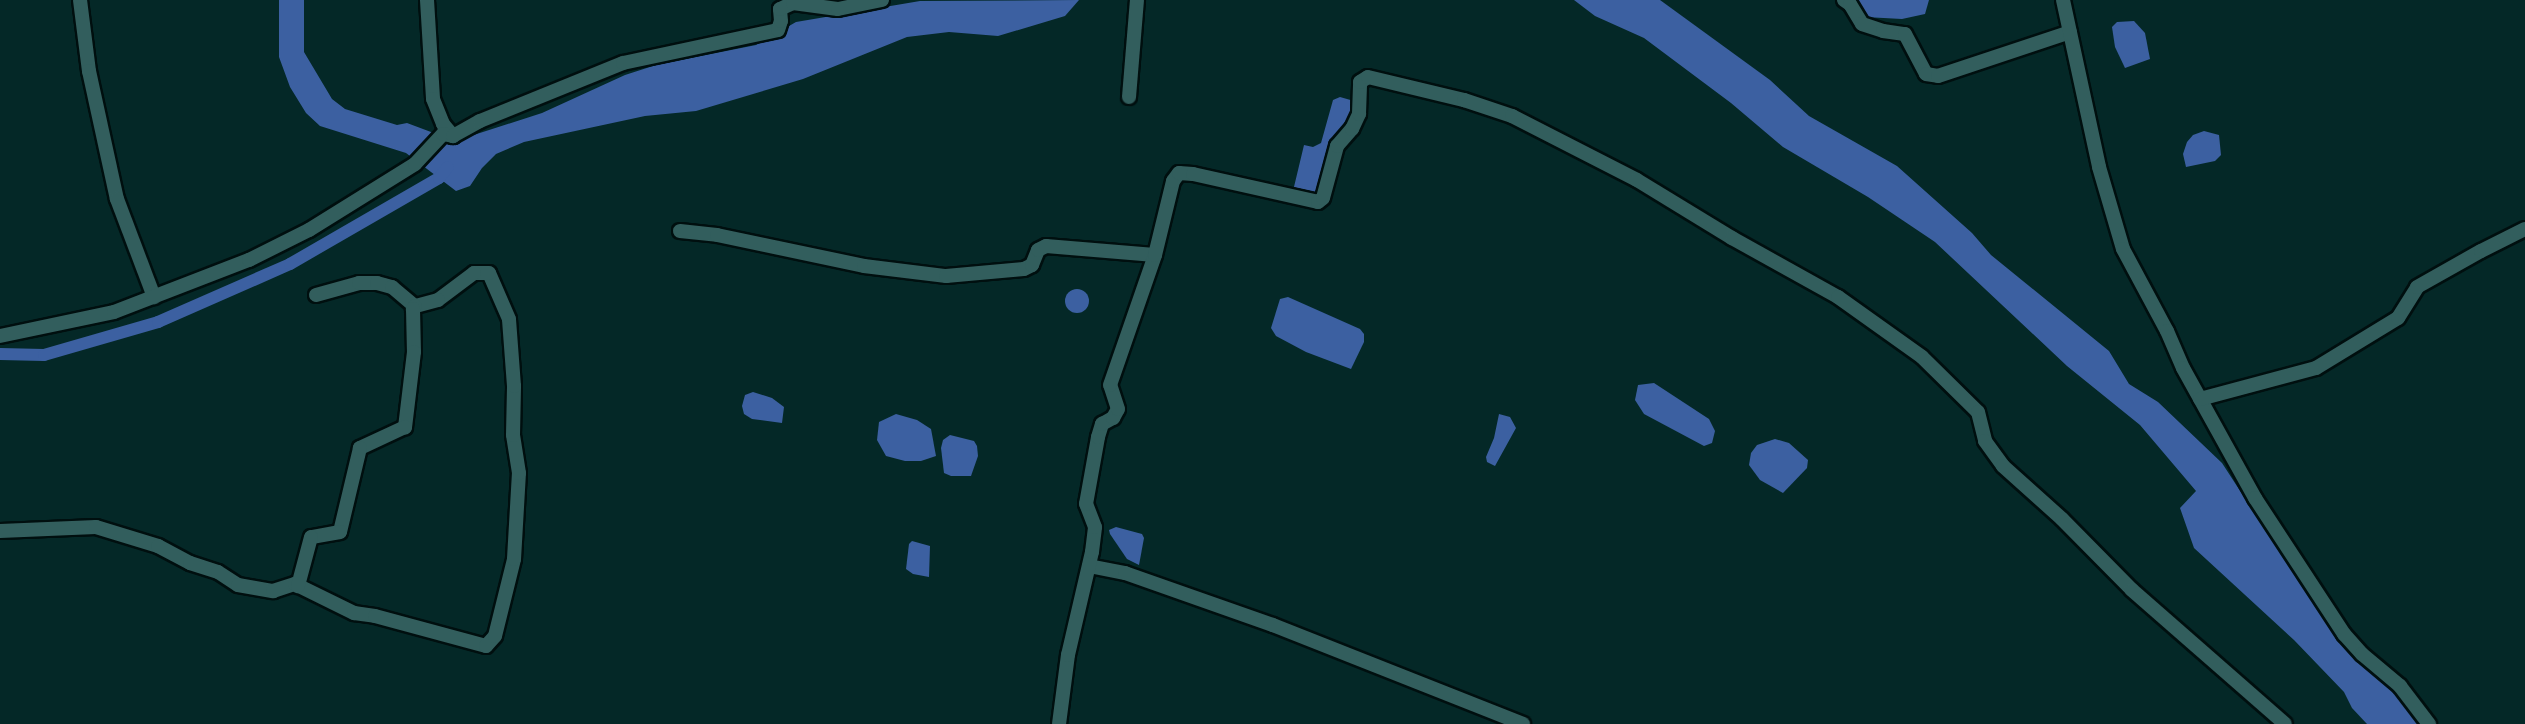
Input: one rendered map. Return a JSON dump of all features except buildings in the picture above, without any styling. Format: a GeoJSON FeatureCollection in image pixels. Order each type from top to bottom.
{"type":"FeatureCollection","features":[{"type":"Feature","properties":{"kind":"street"},"geometry":{"type":"LineString","coordinates":[[80,0],[89,71],[117,199],[154,297]]}},
{"type":"Feature","properties":{"kind":"street"},"geometry":{"type":"LineString","coordinates":[[427,0],[433,99],[448,135]]}},
{"type":"Feature","properties":{"kind":"street"},"geometry":{"type":"LineString","coordinates":[[0,336],[105,315],[274,248],[309,230],[415,164],[448,135],[623,63],[778,30],[782,21],[779,4],[793,3],[838,9],[882,0]]}},
{"type":"Feature","properties":{"kind":"street"},"geometry":{"type":"LineString","coordinates":[[1129,97],[1137,0]]}},
{"type":"Feature","properties":{"kind":"street"},"geometry":{"type":"LineString","coordinates":[[1844,0],[1850,4],[1862,24],[1883,31],[1905,34],[1926,74],[1938,76],[2070,32]]}},
{"type":"Feature","properties":{"kind":"street"},"geometry":{"type":"LineString","coordinates":[[2063,0],[2099,167],[2123,249],[2200,399],[2255,498],[2344,634],[2362,654],[2400,686],[2429,724]]}},
{"type":"Feature","properties":{"kind":"street"},"geometry":{"type":"LineString","coordinates":[[1059,724],[1058,717],[1068,655],[1089,566],[1095,527],[1086,504],[1098,437],[1102,424],[1113,418],[1118,409],[1110,385],[1155,255],[1173,181],[1179,173],[1318,202],[1323,198],[1337,146],[1352,129],[1359,114],[1360,82],[1368,76],[1464,100],[1512,116],[1637,180],[1838,297],[1922,357],[1978,412],[1985,441],[2003,466],[2062,519],[2132,590],[2285,724]]}},
{"type":"Feature","properties":{"kind":"street"},"geometry":{"type":"LineString","coordinates":[[2200,399],[2316,368],[2398,318],[2417,287],[2481,250],[2525,229]]}},
{"type":"Feature","properties":{"kind":"street"},"geometry":{"type":"LineString","coordinates":[[680,231],[717,235],[864,266],[946,276],[1024,269],[1032,265],[1038,250],[1046,246],[1155,255]]}},
{"type":"Feature","properties":{"kind":"street"},"geometry":{"type":"LineString","coordinates":[[0,531],[96,527],[158,546],[190,563],[218,572],[238,585],[273,591],[282,586],[298,586],[354,613],[396,621],[481,646],[491,644],[514,559],[519,473],[513,435],[514,386],[509,320],[489,273],[482,272],[465,278],[438,300],[415,306]]}},
{"type":"Feature","properties":{"kind":"street"},"geometry":{"type":"LineString","coordinates":[[316,295],[359,283],[377,283],[392,286],[415,306]]}},
{"type":"Feature","properties":{"kind":"street"},"geometry":{"type":"LineString","coordinates":[[298,586],[311,537],[340,532],[360,448],[405,427],[414,352],[412,314],[415,306]]}},
{"type":"Feature","properties":{"kind":"street"},"geometry":{"type":"LineString","coordinates":[[1089,566],[1125,573],[1273,625],[1522,724]]}},
{"type":"Feature","properties":{"kind":"water"},"geometry":{"type":"Polygon","coordinates":[[[279,0],[304,0],[304,52],[332,99],[345,109],[397,125],[407,123],[455,141],[542,113],[625,75],[656,65],[756,45],[796,22],[920,1],[1079,0],[1065,16],[998,36],[949,32],[907,37],[803,79],[696,111],[645,116],[524,142],[496,154],[482,168],[470,186],[456,191],[406,153],[320,126],[306,113],[290,87],[279,57],[279,0]]]}},
{"type":"Feature","properties":{"kind":"water"},"geometry":{"type":"Polygon","coordinates":[[[1574,0],[1660,0],[1770,80],[1809,116],[1897,166],[1972,233],[1991,255],[2109,351],[2129,384],[2158,402],[2222,463],[2309,597],[2365,663],[2395,687],[2422,724],[2367,724],[2352,708],[2344,692],[2294,640],[2194,548],[2180,508],[2196,491],[2140,425],[2067,366],[1935,242],[1868,197],[1783,147],[1731,103],[1644,38],[1595,16],[1574,0]]]}},
{"type":"Feature","properties":{"kind":"water"},"geometry":{"type":"Polygon","coordinates":[[[1858,0],[1929,0],[1925,14],[1902,19],[1865,17],[1859,9],[1858,0]]]}},
{"type":"Feature","properties":{"kind":"water"},"geometry":{"type":"Polygon","coordinates":[[[2134,21],[2145,33],[2150,59],[2125,68],[2115,47],[2112,27],[2117,22],[2134,21]]]}},
{"type":"Feature","properties":{"kind":"water"},"geometry":{"type":"Polygon","coordinates":[[[1340,97],[1354,101],[1355,111],[1317,197],[1293,191],[1304,145],[1313,147],[1321,143],[1333,100],[1340,97]]]}},
{"type":"Feature","properties":{"kind":"water"},"geometry":{"type":"Polygon","coordinates":[[[2204,131],[2219,135],[2221,155],[2215,161],[2186,167],[2183,154],[2187,142],[2193,135],[2204,131]]]}},
{"type":"Feature","properties":{"kind":"water"},"geometry":{"type":"Polygon","coordinates":[[[1077,289],[1086,292],[1089,301],[1086,310],[1077,313],[1068,310],[1065,301],[1068,292],[1077,289]]]}},
{"type":"Feature","properties":{"kind":"water"},"geometry":{"type":"Polygon","coordinates":[[[1288,297],[1360,329],[1364,334],[1364,342],[1351,369],[1306,352],[1276,336],[1271,328],[1280,299],[1288,297]]]}},
{"type":"Feature","properties":{"kind":"water"},"geometry":{"type":"Polygon","coordinates":[[[1654,383],[1709,419],[1715,431],[1712,443],[1704,446],[1644,414],[1635,400],[1638,385],[1654,383]]]}},
{"type":"Feature","properties":{"kind":"water"},"geometry":{"type":"Polygon","coordinates":[[[753,392],[772,398],[784,407],[782,423],[752,419],[744,414],[742,406],[745,395],[753,392]]]}},
{"type":"Feature","properties":{"kind":"water"},"geometry":{"type":"Polygon","coordinates":[[[896,414],[917,420],[931,429],[936,456],[921,461],[905,461],[886,456],[877,440],[879,422],[896,414]]]}},
{"type":"Feature","properties":{"kind":"water"},"geometry":{"type":"Polygon","coordinates":[[[1499,414],[1510,417],[1516,428],[1495,466],[1487,462],[1486,457],[1494,438],[1499,414]]]}},
{"type":"Feature","properties":{"kind":"water"},"geometry":{"type":"Polygon","coordinates":[[[950,435],[974,441],[977,446],[978,456],[971,476],[951,476],[944,473],[941,448],[943,440],[950,435]]]}},
{"type":"Feature","properties":{"kind":"water"},"geometry":{"type":"Polygon","coordinates":[[[1775,439],[1789,443],[1808,460],[1807,468],[1783,493],[1760,480],[1749,465],[1751,453],[1757,445],[1775,439]]]}},
{"type":"Feature","properties":{"kind":"water"},"geometry":{"type":"Polygon","coordinates":[[[1116,527],[1142,534],[1144,538],[1139,565],[1127,559],[1110,534],[1109,530],[1116,527]]]}},
{"type":"Feature","properties":{"kind":"water"},"geometry":{"type":"Polygon","coordinates":[[[912,541],[930,546],[929,577],[913,574],[906,569],[909,544],[912,541]]]}},
{"type":"Feature","properties":{"kind":"waterway"},"geometry":{"type":"LineString","coordinates":[[0,354],[44,355],[158,322],[290,264],[439,178],[448,167]]}}]}
